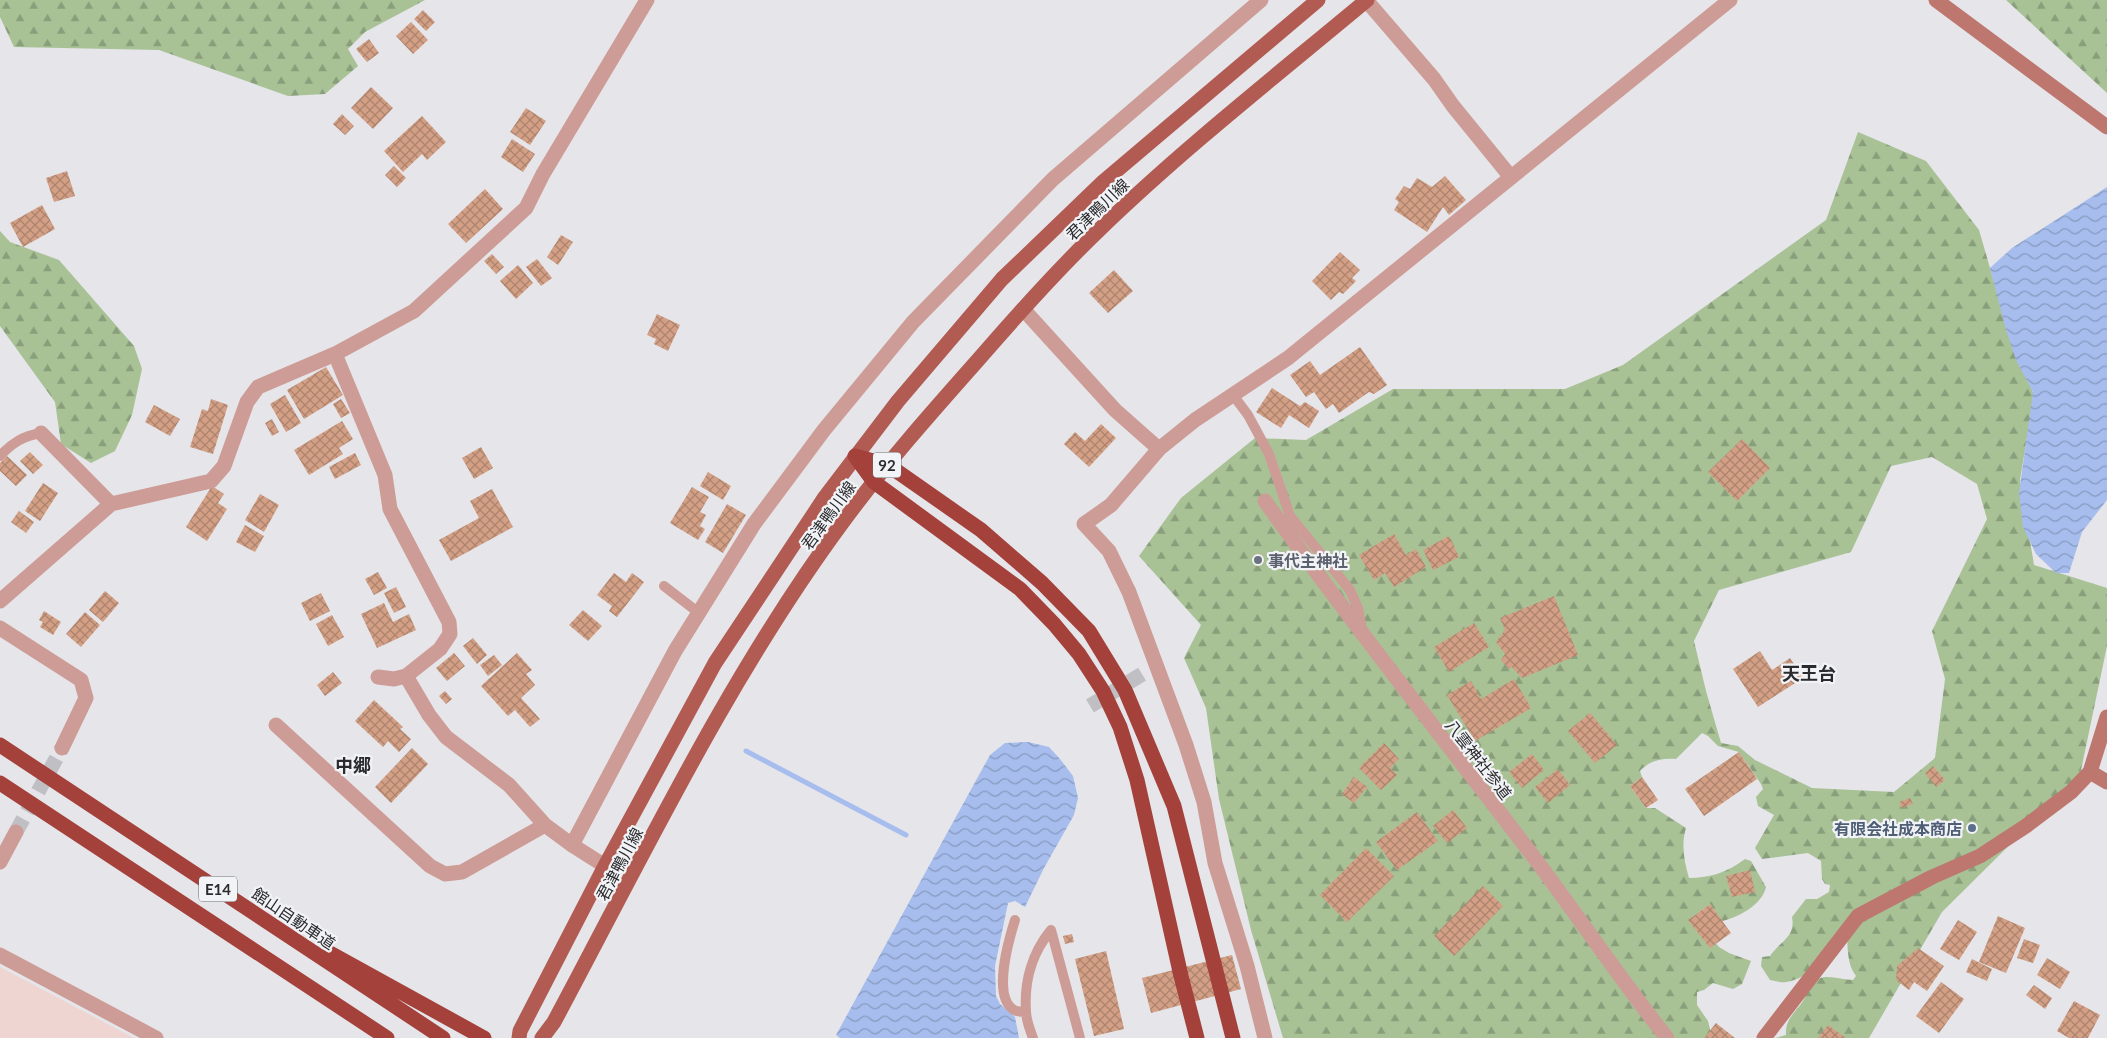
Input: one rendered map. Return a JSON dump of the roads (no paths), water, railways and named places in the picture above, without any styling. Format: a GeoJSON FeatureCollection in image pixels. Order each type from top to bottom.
{"type":"FeatureCollection","features":[{"type":"Feature","properties":{"kind":"highway"},"geometry":{"type":"LineString","coordinates":[[855,456],[888,464],[981,530],[1042,583],[1089,631],[1125,690],[1174,806],[1233,1038]]}},
{"type":"Feature","properties":{"kind":"highway"},"geometry":{"type":"LineString","coordinates":[[855,456],[874,482],[1020,588],[1079,654],[1103,692],[1120,727],[1137,780],[1196,1038]]}},
{"type":"Feature","properties":{"kind":"highway","name":"館山自動車道"},"geometry":{"type":"LineString","coordinates":[[0,745],[440,1036]]}},
{"type":"Feature","properties":{"kind":"highway","name":"E14"},"geometry":{"type":"LineString","coordinates":[[0,783],[387,1038]]}},
{"type":"Feature","properties":{"kind":"highway"},"geometry":{"type":"LineString","coordinates":[[229,896],[484,1038]]}},
{"type":"Feature","properties":{"kind":"main road","name":"君津鴨川線"},"geometry":{"type":"LineString","coordinates":[[519,1038],[520,1031],[605,866],[715,664],[825,497],[855,456],[898,401],[1002,279],[1103,182],[1318,0]]}},
{"type":"Feature","properties":{"kind":"main road","name":"君津鴨川線"},"geometry":{"type":"LineString","coordinates":[[542,1038],[554,1022],[708,734],[764,640],[841,524],[888,464],[1023,309],[1098,230],[1163,170],[1366,0]]}},
{"type":"Feature","properties":{"kind":"street"},"geometry":{"type":"LineString","coordinates":[[0,601],[112,504],[211,481],[224,466],[247,402],[258,387],[335,354],[414,311],[526,208],[543,174],[647,0]]}},
{"type":"Feature","properties":{"kind":"street"},"geometry":{"type":"LineString","coordinates":[[572,845],[675,651],[760,516],[824,430],[913,322],[1053,179],[1261,0]]}},
{"type":"Feature","properties":{"kind":"street"},"geometry":{"type":"LineString","coordinates":[[1366,0],[1434,79],[1453,106],[1510,176]]}},
{"type":"Feature","properties":{"kind":"street"},"geometry":{"type":"LineString","coordinates":[[1264,1038],[1247,966],[1215,863],[1204,802],[1186,745],[1150,671],[1129,592],[1108,551],[1084,524],[1111,505],[1159,449],[1195,420],[1288,358],[1510,176],[1730,0]]}},
{"type":"Feature","properties":{"kind":"street"},"geometry":{"type":"LineString","coordinates":[[1936,0],[2107,128]]}},
{"type":"Feature","properties":{"kind":"street"},"geometry":{"type":"LineString","coordinates":[[1023,309],[1115,410],[1159,449]]}},
{"type":"Feature","properties":{"kind":"street"},"geometry":{"type":"LineString","coordinates":[[335,354],[385,476],[390,509],[449,622],[450,634],[440,649],[406,676],[394,679],[378,677]]}},
{"type":"Feature","properties":{"kind":"street"},"geometry":{"type":"LineString","coordinates":[[41,432],[112,504]]}},
{"type":"Feature","properties":{"kind":"street","name":"八雲神社参道"},"geometry":{"type":"LineString","coordinates":[[1265,500],[1462,766],[1534,857],[1628,989],[1667,1038]]}},
{"type":"Feature","properties":{"kind":"street"},"geometry":{"type":"LineString","coordinates":[[0,628],[81,680],[86,698],[62,748]]}},
{"type":"Feature","properties":{"kind":"street"},"geometry":{"type":"LineString","coordinates":[[406,676],[429,715],[446,736],[509,785],[545,825],[605,866]]}},
{"type":"Feature","properties":{"kind":"street"},"geometry":{"type":"LineString","coordinates":[[1764,1038],[1858,916],[1932,877],[1980,856],[2064,798],[2090,772],[2107,717]]}},
{"type":"Feature","properties":{"kind":"street"},"geometry":{"type":"LineString","coordinates":[[276,725],[430,866],[446,874],[462,872],[545,825]]}},
{"type":"Feature","properties":{"kind":"street"},"geometry":{"type":"LineString","coordinates":[[2090,772],[2107,782]]}},
{"type":"Feature","properties":{"kind":"street"},"geometry":{"type":"LineString","coordinates":[[0,862],[16,832]]}},
{"type":"Feature","properties":{"kind":"street"},"geometry":{"type":"LineString","coordinates":[[0,955],[156,1038]]}},
{"type":"Feature","properties":{"kind":"lane"},"geometry":{"type":"LineString","coordinates":[[1233,395],[1248,415],[1269,454],[1290,516],[1350,590],[1358,608],[1362,633]]}},
{"type":"Feature","properties":{"kind":"lane"},"geometry":{"type":"LineString","coordinates":[[0,456],[11,444],[29,435],[41,432]]}},
{"type":"Feature","properties":{"kind":"lane"},"geometry":{"type":"LineString","coordinates":[[664,586],[699,613]]}},
{"type":"Feature","properties":{"kind":"lane"},"geometry":{"type":"LineString","coordinates":[[1016,920],[1007,946],[1003,971],[1005,998],[1015,1011],[1026,1012]]}},
{"type":"Feature","properties":{"kind":"lane"},"geometry":{"type":"LineString","coordinates":[[1033,1038],[1026,1012],[1029,968],[1042,941],[1051,930],[1080,1038]]}},
{"type":"Feature","properties":{"kind":"water"},"geometry":{"type":"Polygon","coordinates":[[[2107,187],[2107,500],[2082,532],[2069,573],[2056,573],[2036,554],[2023,527],[2019,493],[2033,392],[2016,360],[1990,268],[2012,248],[2107,187]]]}},
{"type":"Feature","properties":{"kind":"water"},"geometry":{"type":"Polygon","coordinates":[[[1028,742],[1049,747],[1060,759],[1073,776],[1078,798],[1074,815],[1044,868],[1025,907],[1015,901],[1008,903],[995,966],[996,996],[1000,1004],[1015,1017],[1019,1038],[840,1038],[836,1035],[990,755],[1005,743],[1028,742]]]}},
{"type":"Feature","properties":{"kind":"waterway"},"geometry":{"type":"LineString","coordinates":[[746,751],[906,835]]}},
{"type":"Feature","properties":{"kind":"tunnel"},"geometry":{"type":"LineString","coordinates":[[1090,706],[1144,673]]}},
{"type":"Feature","properties":{"kind":"tunnel"},"geometry":{"type":"LineString","coordinates":[[16,832],[62,748]]}},
{"type":"Feature","properties":{"kind":"place","name":"事代主神社"},"geometry":{"type":"Point","coordinates":[1258,560]}},
{"type":"Feature","properties":{"kind":"place","name":"有限会社成本商店"},"geometry":{"type":"Point","coordinates":[1972,828]}},
{"type":"Feature","properties":{"kind":"district","name":"天王台"},"geometry":{"type":"Point","coordinates":[1809,673]}},
{"type":"Feature","properties":{"kind":"district","name":"中郷"},"geometry":{"type":"Point","coordinates":[353,765]}}]}
